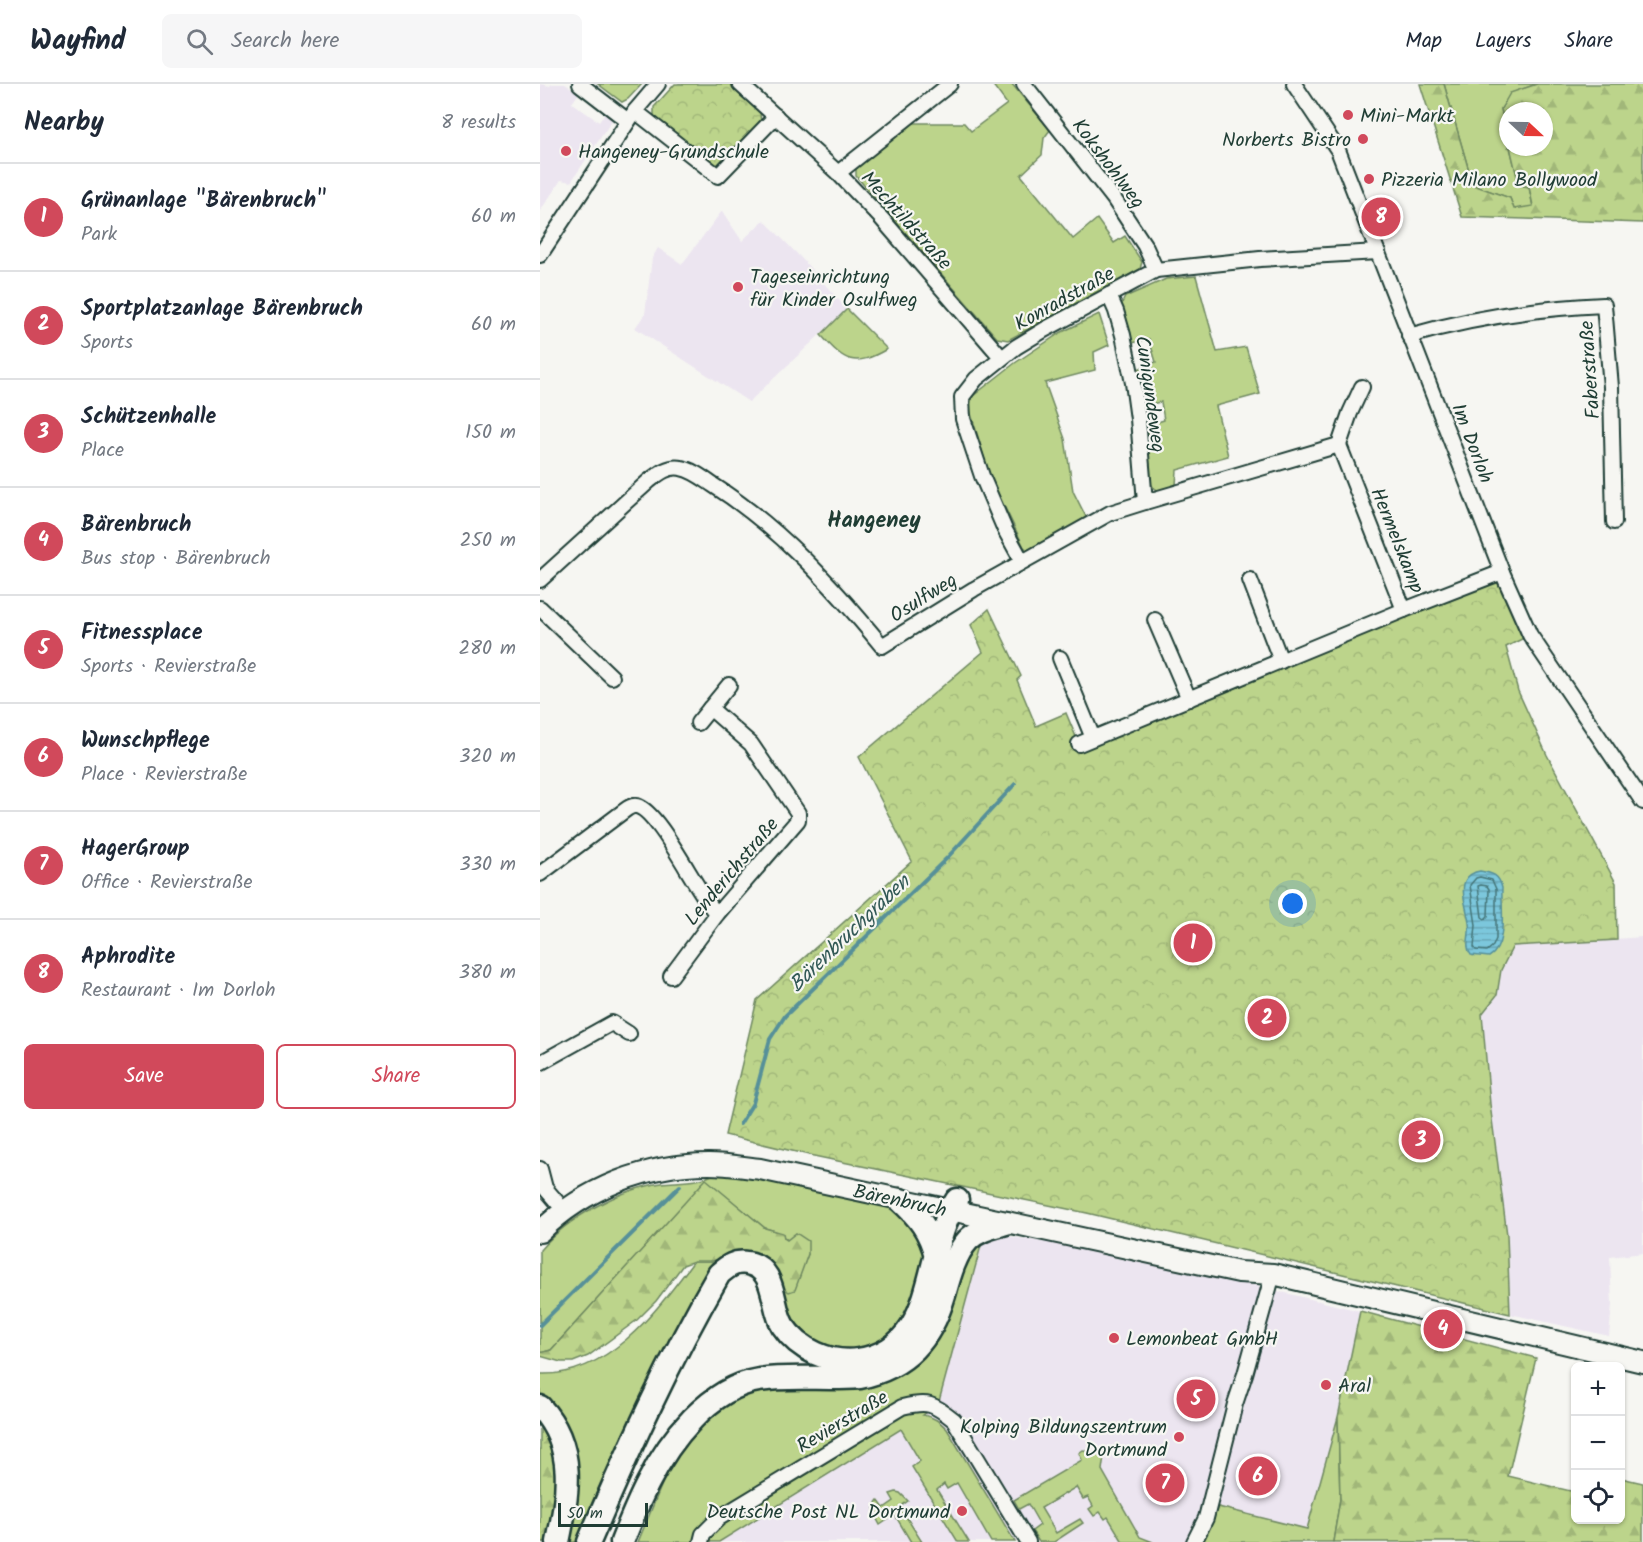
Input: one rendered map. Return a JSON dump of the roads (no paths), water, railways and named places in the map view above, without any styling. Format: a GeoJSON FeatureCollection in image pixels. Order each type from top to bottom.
{"type":"FeatureCollection","features":[{"type":"Feature","properties":{"kind":"highway"},"geometry":{"type":"LineString","coordinates":[[900,1200],[922,1221],[933,1243],[936,1256]]}},
{"type":"Feature","properties":{"kind":"highway"},"geometry":{"type":"LineString","coordinates":[[589,1542],[664,1376],[715,1281],[728,1266],[747,1263],[762,1270],[772,1290],[783,1326],[806,1348],[831,1359],[852,1360],[871,1357],[884,1352],[908,1331],[917,1317],[936,1256],[956,1208]]}},
{"type":"Feature","properties":{"kind":"highway"},"geometry":{"type":"LineString","coordinates":[[950,1274],[956,1208]]}},
{"type":"Feature","properties":{"kind":"highway"},"geometry":{"type":"LineString","coordinates":[[622,1542],[658,1464],[683,1431],[716,1399],[730,1390],[756,1380],[847,1378],[886,1370],[914,1351],[925,1337],[937,1314],[950,1274],[968,1240],[988,1228],[1006,1223]]}},
{"type":"Feature","properties":{"kind":"highway"},"geometry":{"type":"LineString","coordinates":[[540,1407],[550,1418],[567,1464],[568,1485],[558,1542]]}},
{"type":"Feature","properties":{"kind":"main road","name":"Bärenbruch"},"geometry":{"type":"LineString","coordinates":[[540,1213],[591,1183],[619,1170],[648,1161],[717,1152],[755,1155],[1006,1223],[1239,1272],[1273,1274],[1643,1362]]}},
{"type":"Feature","properties":{"kind":"main road","name":"Bärenbruch"},"geometry":{"type":"LineString","coordinates":[[540,1232],[565,1210],[608,1186],[655,1170],[709,1164],[760,1169],[900,1200],[1214,1254],[1242,1260],[1273,1274]]}},
{"type":"Feature","properties":{"kind":"street"},"geometry":{"type":"LineString","coordinates":[[580,84],[632,116],[718,176],[776,116]]}},
{"type":"Feature","properties":{"kind":"street"},"geometry":{"type":"LineString","coordinates":[[540,255],[632,116],[658,84]]}},
{"type":"Feature","properties":{"kind":"street","name":"Mechtildstraße"},"geometry":{"type":"LineString","coordinates":[[740,84],[838,173],[903,243],[1001,357]]}},
{"type":"Feature","properties":{"kind":"street"},"geometry":{"type":"LineString","coordinates":[[838,173],[950,84]]}},
{"type":"Feature","properties":{"kind":"street","name":"Kokshohlweg"},"geometry":{"type":"LineString","coordinates":[[1024,84],[1114,200],[1145,246],[1156,270]]}},
{"type":"Feature","properties":{"kind":"street","name":"Im Dorloh"},"geometry":{"type":"LineString","coordinates":[[1294,84],[1338,150],[1502,572],[1530,635],[1643,802]]}},
{"type":"Feature","properties":{"kind":"street","name":"Konradstraße"},"geometry":{"type":"LineString","coordinates":[[1022,561],[993,502],[961,412],[961,401],[966,390],[1001,357],[1044,330],[1156,270],[1260,259],[1378,252]]}},
{"type":"Feature","properties":{"kind":"street","name":"Cunigundeweg"},"geometry":{"type":"LineString","coordinates":[[1109,295],[1119,319],[1133,383],[1145,501]]}},
{"type":"Feature","properties":{"kind":"street","name":"Faberstraße"},"geometry":{"type":"LineString","coordinates":[[1409,336],[1496,315],[1560,307],[1604,305],[1611,387],[1614,522]]}},
{"type":"Feature","properties":{"kind":"street"},"geometry":{"type":"LineString","coordinates":[[1340,445],[1350,413],[1362,387]]}},
{"type":"Feature","properties":{"kind":"street","name":"Osulfweg"},"geometry":{"type":"LineString","coordinates":[[540,580],[649,481],[673,467],[690,471],[732,497],[772,529],[842,597],[882,646],[974,589],[1098,519],[1145,501],[1340,445]]}},
{"type":"Feature","properties":{"kind":"street","name":"Hermelskamp"},"geometry":{"type":"LineString","coordinates":[[1340,445],[1404,610],[1502,572]]}},
{"type":"Feature","properties":{"kind":"street"},"geometry":{"type":"LineString","coordinates":[[1250,580],[1281,661]]}},
{"type":"Feature","properties":{"kind":"street"},"geometry":{"type":"LineString","coordinates":[[540,608],[612,677]]}},
{"type":"Feature","properties":{"kind":"street"},"geometry":{"type":"LineString","coordinates":[[1079,744],[1404,610]]}},
{"type":"Feature","properties":{"kind":"street"},"geometry":{"type":"LineString","coordinates":[[1155,620],[1189,699]]}},
{"type":"Feature","properties":{"kind":"street"},"geometry":{"type":"LineString","coordinates":[[1060,658],[1093,738]]}},
{"type":"Feature","properties":{"kind":"street"},"geometry":{"type":"LineString","coordinates":[[698,723],[729,685]]}},
{"type":"Feature","properties":{"kind":"street","name":"Lenderichstraße"},"geometry":{"type":"LineString","coordinates":[[671,977],[717,914],[798,820],[798,813],[751,744],[710,708]]}},
{"type":"Feature","properties":{"kind":"street"},"geometry":{"type":"LineString","coordinates":[[540,874],[631,806],[638,806],[645,811],[666,837],[685,864],[707,905],[717,914]]}},
{"type":"Feature","properties":{"kind":"street"},"geometry":{"type":"LineString","coordinates":[[540,1063],[612,1023],[629,1034]]}},
{"type":"Feature","properties":{"kind":"street"},"geometry":{"type":"LineString","coordinates":[[540,1169],[545,1188],[557,1202]]}},
{"type":"Feature","properties":{"kind":"street"},"geometry":{"type":"LineString","coordinates":[[1194,1542],[1206,1518],[1235,1404],[1273,1274]]}},
{"type":"Feature","properties":{"kind":"street","name":"Revierstraße"},"geometry":{"type":"LineString","coordinates":[[701,1542],[703,1534],[719,1518],[902,1407],[921,1403],[938,1406],[954,1420],[1028,1542]]}},
{"type":"Feature","properties":{"kind":"water"},"geometry":{"type":"Polygon","coordinates":[[[1480,871],[1495,875],[1502,888],[1501,936],[1495,952],[1489,957],[1471,955],[1468,948],[1469,927],[1464,886],[1469,875],[1480,871]]]}},
{"type":"Feature","properties":{"kind":"waterway","name":"Bärenbruchgraben"},"geometry":{"type":"LineString","coordinates":[[740,1124],[753,1103],[770,1039],[785,1016],[946,859],[1015,784]]}},
{"type":"Feature","properties":{"kind":"waterway","name":"Bärenbruchgraben"},"geometry":{"type":"LineString","coordinates":[[540,1325],[680,1186]]}},
{"type":"Feature","properties":{"kind":"place","name":"Mini-Markt"},"geometry":{"type":"Point","coordinates":[1348,115]}},
{"type":"Feature","properties":{"kind":"place","name":"Norberts Bistro"},"geometry":{"type":"Point","coordinates":[1363,139]}},
{"type":"Feature","properties":{"kind":"place","name":"Hangeney-Grundschule"},"geometry":{"type":"Point","coordinates":[566,151]}},
{"type":"Feature","properties":{"kind":"place","name":"Pizzeria Milano Bollywood"},"geometry":{"type":"Point","coordinates":[1369,179]}},
{"type":"Feature","properties":{"kind":"place","name":"Aphrodite"},"geometry":{"type":"Point","coordinates":[1381,217]}},
{"type":"Feature","properties":{"kind":"place","name":"Tageseinrichtung für Kinder Osulfweg"},"geometry":{"type":"Point","coordinates":[738,287]}},
{"type":"Feature","properties":{"kind":"place","name":"Grünanlage \"Bärenbruch\""},"geometry":{"type":"Point","coordinates":[1193,943]}},
{"type":"Feature","properties":{"kind":"place","name":"Sportplatzanlage Bärenbruch"},"geometry":{"type":"Point","coordinates":[1267,1018]}},
{"type":"Feature","properties":{"kind":"place","name":"Schützenhalle"},"geometry":{"type":"Point","coordinates":[1421,1140]}},
{"type":"Feature","properties":{"kind":"place","name":"Bärenbruch"},"geometry":{"type":"Point","coordinates":[1443,1329]}},
{"type":"Feature","properties":{"kind":"place","name":"Lemonbeat GmbH"},"geometry":{"type":"Point","coordinates":[1114,1338]}},
{"type":"Feature","properties":{"kind":"place","name":"Aral"},"geometry":{"type":"Point","coordinates":[1326,1385]}},
{"type":"Feature","properties":{"kind":"place","name":"Fitnessplace"},"geometry":{"type":"Point","coordinates":[1196,1399]}},
{"type":"Feature","properties":{"kind":"place","name":"Kolping Bildungszentrum Dortmund"},"geometry":{"type":"Point","coordinates":[1179,1437]}},
{"type":"Feature","properties":{"kind":"place","name":"Wunschpflege"},"geometry":{"type":"Point","coordinates":[1258,1476]}},
{"type":"Feature","properties":{"kind":"place","name":"HagerGroup"},"geometry":{"type":"Point","coordinates":[1165,1483]}},
{"type":"Feature","properties":{"kind":"place","name":"Deutsche Post NL Dortmund"},"geometry":{"type":"Point","coordinates":[962,1511]}},
{"type":"Feature","properties":{"kind":"district","name":"Hangeney"},"geometry":{"type":"Point","coordinates":[874,519]}}]}
